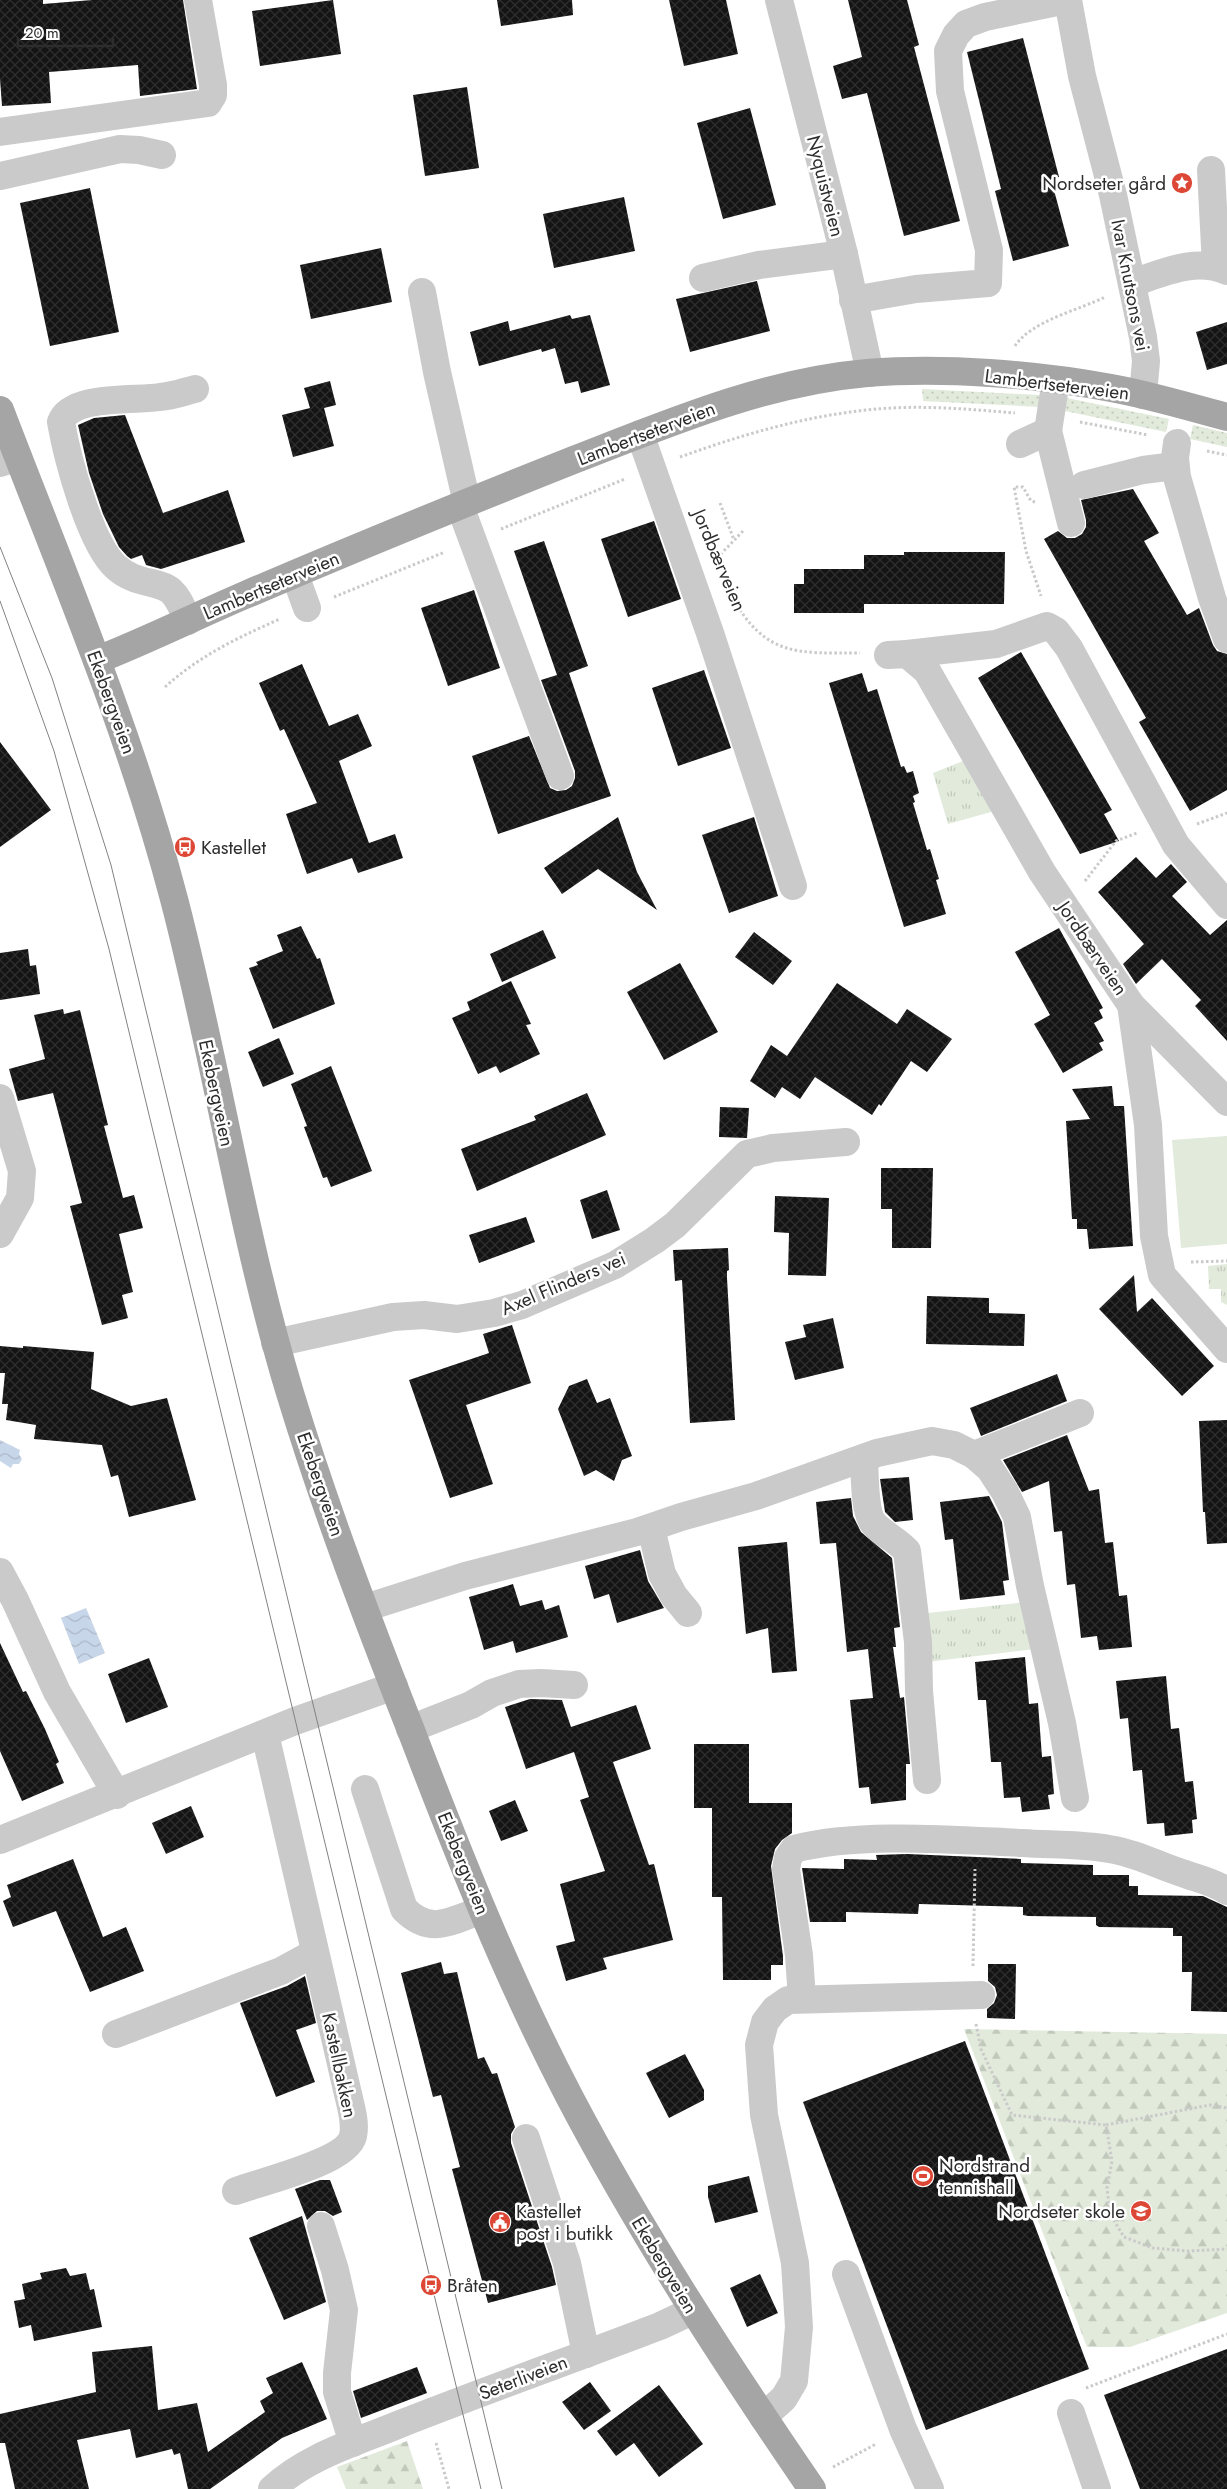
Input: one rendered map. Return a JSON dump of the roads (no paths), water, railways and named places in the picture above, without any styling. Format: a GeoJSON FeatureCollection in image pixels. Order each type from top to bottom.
{"type":"FeatureCollection","features":[{"type":"Feature","properties":{"kind":"main road","name":"Lambertseterveien"},"geometry":{"type":"LineString","coordinates":[[98,660],[463,505],[668,423],[726,402],[771,390],[836,377],[870,373],[954,372],[1056,380],[1143,395],[1227,417]]}},
{"type":"Feature","properties":{"kind":"main road","name":"Ekebergveien"},"geometry":{"type":"LineString","coordinates":[[0,410],[9,460],[98,660],[138,773],[174,901],[245,1221],[275,1343],[312,1462],[410,1729],[482,1910],[529,2015],[573,2102],[692,2311],[812,2489]]}},
{"type":"Feature","properties":{"kind":"street"},"geometry":{"type":"LineString","coordinates":[[0,132],[208,103],[213,95],[213,85],[198,0]]}},
{"type":"Feature","properties":{"kind":"street","name":"Nyquistveien"},"geometry":{"type":"LineString","coordinates":[[779,0],[844,254],[870,373]]}},
{"type":"Feature","properties":{"kind":"street"},"geometry":{"type":"LineString","coordinates":[[853,300],[916,289],[988,283],[989,250],[950,91],[948,51],[956,35],[966,24],[985,17],[1067,0]]}},
{"type":"Feature","properties":{"kind":"street","name":"Ivar Knutsons vei"},"geometry":{"type":"LineString","coordinates":[[1067,0],[1082,76],[1113,195],[1132,283],[1146,361],[1143,395]]}},
{"type":"Feature","properties":{"kind":"street"},"geometry":{"type":"LineString","coordinates":[[0,176],[120,149],[138,150],[162,155]]}},
{"type":"Feature","properties":{"kind":"street"},"geometry":{"type":"LineString","coordinates":[[1132,283],[1187,266],[1222,269],[1211,170]]}},
{"type":"Feature","properties":{"kind":"street"},"geometry":{"type":"LineString","coordinates":[[703,278],[759,265],[844,254]]}},
{"type":"Feature","properties":{"kind":"street"},"geometry":{"type":"LineString","coordinates":[[422,292],[463,505],[472,541],[560,776]]}},
{"type":"Feature","properties":{"kind":"street"},"geometry":{"type":"LineString","coordinates":[[1056,380],[1049,424],[1071,523]]}},
{"type":"Feature","properties":{"kind":"street"},"geometry":{"type":"LineString","coordinates":[[188,621],[178,599],[170,590],[132,579],[107,559],[83,501],[70,462],[61,422],[63,416],[77,407],[122,398],[158,398],[195,389]]}},
{"type":"Feature","properties":{"kind":"street"},"geometry":{"type":"LineString","coordinates":[[1020,444],[1049,424]]}},
{"type":"Feature","properties":{"kind":"street"},"geometry":{"type":"LineString","coordinates":[[640,434],[710,632],[794,886]]}},
{"type":"Feature","properties":{"kind":"street"},"geometry":{"type":"LineString","coordinates":[[1084,485],[1143,470],[1176,454],[1212,598],[1227,640]]}},
{"type":"Feature","properties":{"kind":"street"},"geometry":{"type":"LineString","coordinates":[[295,575],[307,608]]}},
{"type":"Feature","properties":{"kind":"street","name":"Jordbærveien"},"geometry":{"type":"LineString","coordinates":[[1227,905],[1196,870],[1163,824],[1069,648],[1056,632],[1047,626],[996,644],[898,654],[927,671],[937,686],[999,797],[1060,898],[1131,1004],[1148,1125],[1154,1236],[1158,1264],[1162,1275],[1227,1349]]}},
{"type":"Feature","properties":{"kind":"street"},"geometry":{"type":"LineString","coordinates":[[1131,1004],[1227,1102]]}},
{"type":"Feature","properties":{"kind":"street"},"geometry":{"type":"LineString","coordinates":[[0,1098],[22,1171],[20,1198],[0,1234]]}},
{"type":"Feature","properties":{"kind":"street","name":"Axel Flinders vei"},"geometry":{"type":"LineString","coordinates":[[275,1343],[393,1317],[424,1315],[457,1319],[494,1313],[522,1305],[616,1265],[656,1240],[675,1225],[747,1154],[773,1148],[846,1142]]}},
{"type":"Feature","properties":{"kind":"street"},"geometry":{"type":"LineString","coordinates":[[974,1456],[1080,1413]]}},
{"type":"Feature","properties":{"kind":"street"},"geometry":{"type":"LineString","coordinates":[[365,1608],[465,1576],[651,1528],[756,1496],[906,1446],[932,1441],[954,1445],[974,1456],[990,1469],[1005,1492],[1017,1517],[1062,1722],[1075,1798]]}},
{"type":"Feature","properties":{"kind":"street"},"geometry":{"type":"LineString","coordinates":[[864,1459],[871,1518],[874,1523],[898,1540],[907,1551],[918,1642],[919,1691],[927,1780]]}},
{"type":"Feature","properties":{"kind":"street"},"geometry":{"type":"LineString","coordinates":[[651,1528],[662,1574],[674,1596],[688,1613]]}},
{"type":"Feature","properties":{"kind":"street"},"geometry":{"type":"LineString","coordinates":[[0,1572],[57,1692],[117,1795]]}},
{"type":"Feature","properties":{"kind":"street"},"geometry":{"type":"LineString","coordinates":[[410,1729],[470,1705],[492,1693],[519,1684],[574,1685]]}},
{"type":"Feature","properties":{"kind":"street"},"geometry":{"type":"LineString","coordinates":[[0,1840],[117,1795],[265,1734],[394,1686]]}},
{"type":"Feature","properties":{"kind":"street","name":"Kastellbakken"},"geometry":{"type":"LineString","coordinates":[[236,2191],[326,2160],[348,2145],[353,2137],[353,2122],[348,2094],[265,1734]]}},
{"type":"Feature","properties":{"kind":"street"},"geometry":{"type":"LineString","coordinates":[[365,1789],[404,1908],[415,1919],[425,1924],[450,1921],[482,1910]]}},
{"type":"Feature","properties":{"kind":"street"},"geometry":{"type":"LineString","coordinates":[[802,1999],[799,1955],[786,1869],[788,1858],[794,1849],[837,1842],[881,1840],[975,1841],[1109,1849],[1148,1859],[1227,1890]]}},
{"type":"Feature","properties":{"kind":"street"},"geometry":{"type":"LineString","coordinates":[[116,2034],[281,1970],[314,1952]]}},
{"type":"Feature","properties":{"kind":"street"},"geometry":{"type":"LineString","coordinates":[[763,2417],[784,2398],[794,2381],[798,2327],[794,2263],[764,2115],[758,2045],[765,2022],[775,2009],[788,2000],[976,1996]]}},
{"type":"Feature","properties":{"kind":"street"},"geometry":{"type":"LineString","coordinates":[[526,2138],[567,2263],[586,2354]]}},
{"type":"Feature","properties":{"kind":"street"},"geometry":{"type":"LineString","coordinates":[[320,2226],[335,2270],[344,2310],[337,2373],[337,2392],[353,2443]]}},
{"type":"Feature","properties":{"kind":"street"},"geometry":{"type":"LineString","coordinates":[[846,2274],[903,2429],[930,2489]]}},
{"type":"Feature","properties":{"kind":"street","name":"Seterliveien"},"geometry":{"type":"LineString","coordinates":[[272,2489],[304,2465],[353,2443],[586,2354],[692,2311]]}},
{"type":"Feature","properties":{"kind":"street"},"geometry":{"type":"LineString","coordinates":[[1071,2413],[1097,2489]]}},
{"type":"Feature","properties":{"kind":"water"},"geometry":{"type":"Polygon","coordinates":[[[0,1440],[20,1450],[19,1454],[22,1459],[19,1464],[13,1464],[11,1468],[0,1461],[0,1440]]]}},
{"type":"Feature","properties":{"kind":"water"},"geometry":{"type":"Polygon","coordinates":[[[86,1608],[105,1653],[79,1664],[61,1618],[86,1608]]]}},
{"type":"Feature","properties":{"kind":"tram line"},"geometry":{"type":"LineString","coordinates":[[0,547],[52,678],[111,865],[502,2489]]}},
{"type":"Feature","properties":{"kind":"tram line"},"geometry":{"type":"LineString","coordinates":[[0,601],[54,751],[109,949],[481,2489]]}},
{"type":"Feature","properties":{"kind":"place","name":"Nordseter gård"},"geometry":{"type":"Point","coordinates":[1182,183]}},
{"type":"Feature","properties":{"kind":"place","name":"Kastellet"},"geometry":{"type":"Point","coordinates":[185,847]}},
{"type":"Feature","properties":{"kind":"place","name":"Nordstrand tennishall"},"geometry":{"type":"Point","coordinates":[923,2176]}},
{"type":"Feature","properties":{"kind":"place","name":"Nordseter skole"},"geometry":{"type":"Point","coordinates":[1141,2211]}},
{"type":"Feature","properties":{"kind":"place","name":"Kastellet post i butikk"},"geometry":{"type":"Point","coordinates":[500,2222]}},
{"type":"Feature","properties":{"kind":"place","name":"Bråten"},"geometry":{"type":"Point","coordinates":[431,2285]}}]}
